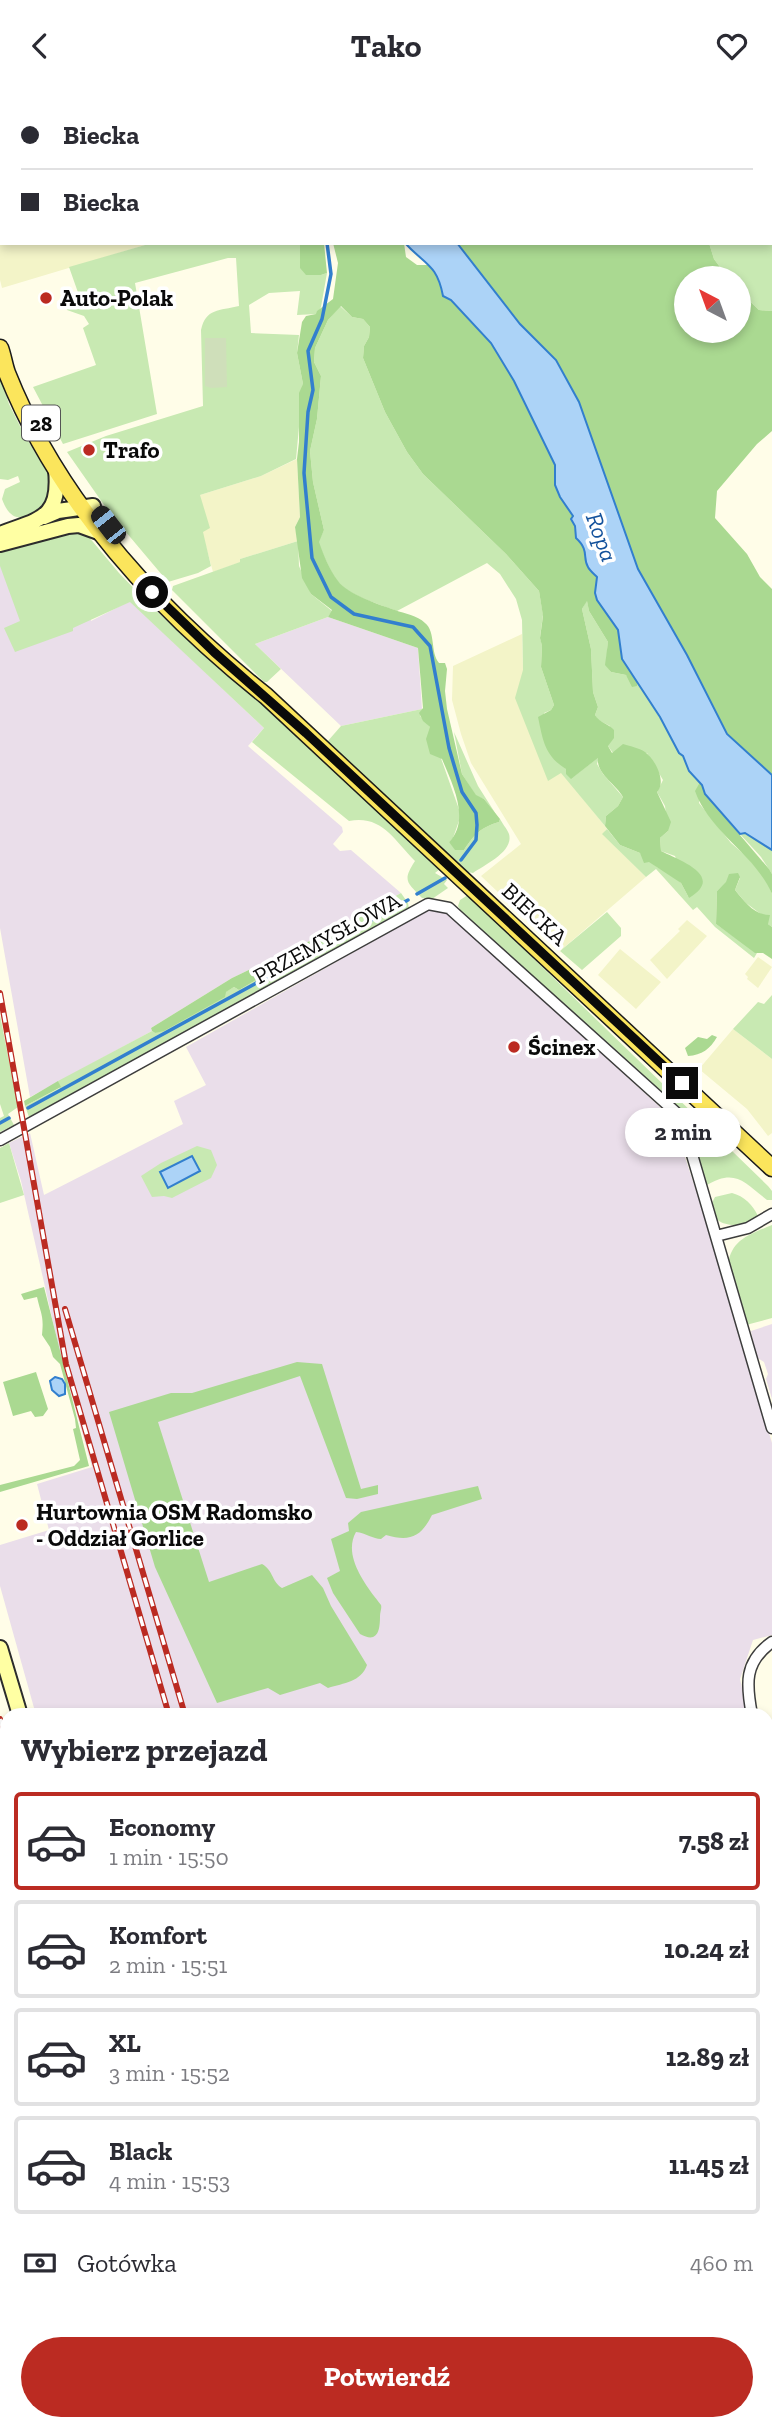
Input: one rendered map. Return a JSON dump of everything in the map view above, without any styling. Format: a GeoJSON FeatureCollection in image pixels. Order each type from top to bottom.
{"type":"FeatureCollection","features":[{"type":"Feature","properties":{"kind":"main road","name":"BIECKA"},"geometry":{"type":"LineString","coordinates":[[1,350],[17,395],[56,468],[138,564],[266,696],[772,1168]]}},
{"type":"Feature","properties":{"kind":"main road","name":"BIECKA"},"geometry":{"type":"LineString","coordinates":[[1,350],[86,501],[101,533],[181,622],[266,696]]}},
{"type":"Feature","properties":{"kind":"street"},"geometry":{"type":"LineString","coordinates":[[40,518],[51,509],[57,497],[56,468]]}},
{"type":"Feature","properties":{"kind":"street"},"geometry":{"type":"LineString","coordinates":[[0,534],[86,501]]}},
{"type":"Feature","properties":{"kind":"street"},"geometry":{"type":"LineString","coordinates":[[68,526],[75,521],[86,501]]}},
{"type":"Feature","properties":{"kind":"street"},"geometry":{"type":"LineString","coordinates":[[0,544],[68,526],[79,525],[101,533]]}},
{"type":"Feature","properties":{"kind":"street","name":"PRZEMYSŁOWA"},"geometry":{"type":"LineString","coordinates":[[0,1140],[428,904],[449,908],[681,1117],[772,1427]]}},
{"type":"Feature","properties":{"kind":"street"},"geometry":{"type":"LineString","coordinates":[[716,1236],[748,1228],[772,1214]]}},
{"type":"Feature","properties":{"kind":"street"},"geometry":{"type":"LineString","coordinates":[[750,1708],[747,1692],[749,1671],[758,1654],[772,1642]]}},
{"type":"Feature","properties":{"kind":"street"},"geometry":{"type":"LineString","coordinates":[[0,1648],[18,1708]]}},
{"type":"Feature","properties":{"kind":"shaded area"},"geometry":{"type":"Polygon","coordinates":[[[82,537],[91,621],[130,601],[264,728],[248,746],[342,827],[343,832],[333,844],[340,851],[351,850],[401,893],[335,929],[232,978],[151,1028],[152,1031],[30,1097],[0,928],[0,566],[82,537]]]}},
{"type":"Feature","properties":{"kind":"shaded area"},"geometry":{"type":"Polygon","coordinates":[[[328,617],[418,648],[422,709],[341,726],[255,644],[328,617]]]}},
{"type":"Feature","properties":{"kind":"shaded area"},"geometry":{"type":"Polygon","coordinates":[[[430,909],[439,909],[448,913],[672,1118],[716,1251],[772,1443],[772,1635],[753,1640],[740,1679],[746,1708],[34,1708],[0,1586],[0,1545],[49,1530],[37,1484],[92,1467],[62,1362],[21,1181],[9,1143],[30,1133],[44,1195],[183,1124],[174,1101],[206,1085],[186,1047],[430,909]]]}},
{"type":"Feature","properties":{"kind":"shaded area"},"geometry":{"type":"Polygon","coordinates":[[[772,1324],[772,1399],[766,1379],[768,1374],[764,1362],[756,1357],[751,1331],[772,1324]]]}},
{"type":"Feature","properties":{"kind":"green space"},"geometry":{"type":"Polygon","coordinates":[[[0,245],[145,245],[2,288],[0,245]]]}},
{"type":"Feature","properties":{"kind":"green space"},"geometry":{"type":"Polygon","coordinates":[[[145,245],[300,245],[301,252],[315,274],[327,273],[321,307],[317,314],[297,315],[300,291],[269,293],[249,305],[251,333],[299,335],[297,353],[303,384],[296,459],[261,476],[200,495],[210,528],[203,532],[211,566],[198,573],[168,582],[109,512],[67,452],[106,436],[203,406],[201,330],[210,314],[239,306],[236,258],[135,283],[157,414],[63,444],[33,387],[96,365],[83,328],[89,324],[84,316],[67,310],[66,307],[81,301],[69,267],[145,245]]]}},
{"type":"Feature","properties":{"kind":"green space"},"geometry":{"type":"Polygon","coordinates":[[[300,245],[324,245],[327,273],[306,275],[300,268],[300,245]]]}},
{"type":"Feature","properties":{"kind":"green space"},"geometry":{"type":"Polygon","coordinates":[[[334,245],[404,245],[406,257],[417,265],[431,265],[440,278],[443,296],[451,300],[491,343],[514,381],[555,466],[555,485],[573,516],[576,538],[598,577],[595,593],[597,600],[618,630],[622,659],[637,681],[637,686],[632,687],[626,675],[611,672],[605,665],[608,642],[589,611],[587,601],[582,609],[591,649],[593,692],[598,707],[595,715],[614,730],[614,738],[608,746],[612,753],[623,744],[645,752],[656,765],[661,783],[657,792],[671,822],[668,831],[660,838],[661,851],[696,870],[703,883],[689,898],[681,883],[649,862],[644,863],[640,853],[620,845],[605,826],[606,816],[618,806],[623,797],[603,774],[598,758],[571,779],[566,774],[566,769],[549,753],[538,717],[551,710],[554,705],[541,667],[540,638],[543,616],[539,591],[506,554],[423,474],[407,452],[385,412],[363,358],[370,327],[363,319],[352,317],[341,306],[328,320],[315,348],[314,362],[321,376],[317,419],[310,451],[313,482],[324,530],[319,542],[329,567],[342,586],[364,599],[425,623],[432,637],[436,658],[439,663],[445,663],[447,709],[462,774],[476,795],[484,799],[500,819],[478,832],[464,850],[455,850],[449,842],[459,823],[458,801],[442,759],[430,754],[426,739],[430,727],[419,713],[423,708],[418,648],[328,617],[332,610],[311,594],[302,578],[295,527],[300,517],[297,459],[299,393],[303,384],[297,353],[302,322],[306,316],[316,314],[333,299],[338,263],[334,245]]]}},
{"type":"Feature","properties":{"kind":"green space"},"geometry":{"type":"Polygon","coordinates":[[[459,245],[710,245],[719,266],[674,266],[674,343],[751,343],[751,302],[759,310],[772,311],[772,431],[757,444],[717,491],[715,518],[747,554],[760,577],[772,589],[772,775],[727,734],[638,569],[579,402],[556,360],[520,324],[459,245]]]}},
{"type":"Feature","properties":{"kind":"green space"},"geometry":{"type":"Polygon","coordinates":[[[710,245],[772,245],[772,311],[759,310],[751,302],[751,266],[719,266],[710,245]]]}},
{"type":"Feature","properties":{"kind":"green space"},"geometry":{"type":"Polygon","coordinates":[[[340,306],[352,317],[363,319],[370,327],[363,358],[385,412],[407,452],[423,474],[506,554],[539,591],[543,615],[540,637],[541,667],[554,705],[544,713],[566,769],[573,777],[599,757],[597,764],[603,774],[623,797],[618,806],[606,816],[605,826],[561,773],[548,781],[515,698],[523,670],[522,620],[516,599],[500,574],[487,563],[397,611],[349,591],[338,582],[329,568],[318,542],[324,530],[313,482],[310,451],[317,419],[321,376],[314,362],[315,348],[328,320],[340,306]]]}},
{"type":"Feature","properties":{"kind":"green space"},"geometry":{"type":"Polygon","coordinates":[[[205,338],[226,338],[227,387],[205,386],[205,338]]]}},
{"type":"Feature","properties":{"kind":"green space"},"geometry":{"type":"Polygon","coordinates":[[[0,377],[9,404],[24,434],[51,479],[47,507],[27,517],[11,514],[2,499],[5,489],[20,482],[18,476],[8,480],[0,479],[0,377]]]}},
{"type":"Feature","properties":{"kind":"green space"},"geometry":{"type":"Polygon","coordinates":[[[297,459],[300,517],[295,527],[298,541],[240,559],[241,562],[213,572],[202,532],[200,495],[261,476],[297,459]]]}},
{"type":"Feature","properties":{"kind":"green space"},"geometry":{"type":"Polygon","coordinates":[[[76,532],[88,536],[152,607],[259,701],[440,869],[435,873],[447,880],[444,884],[448,888],[432,899],[422,898],[408,881],[408,873],[415,861],[393,837],[379,825],[360,820],[349,821],[252,742],[264,728],[130,602],[73,628],[73,631],[15,652],[4,628],[20,621],[0,566],[0,551],[76,532]]]}},
{"type":"Feature","properties":{"kind":"green space"},"geometry":{"type":"Polygon","coordinates":[[[298,541],[299,566],[311,594],[332,611],[328,617],[255,644],[281,669],[264,682],[172,590],[173,586],[240,562],[240,559],[298,541]]]}},
{"type":"Feature","properties":{"kind":"green space"},"geometry":{"type":"Polygon","coordinates":[[[587,600],[589,611],[608,642],[606,665],[611,672],[626,675],[637,686],[637,681],[683,756],[689,771],[702,785],[699,803],[731,843],[766,878],[772,894],[772,927],[768,924],[766,915],[746,903],[735,890],[740,878],[727,882],[717,891],[716,924],[757,953],[754,958],[715,927],[697,907],[693,910],[656,869],[646,877],[602,834],[607,829],[620,845],[640,853],[673,876],[681,883],[689,898],[675,856],[661,851],[660,838],[668,831],[665,806],[657,792],[663,780],[647,753],[613,753],[608,746],[610,726],[598,720],[595,715],[598,707],[593,692],[591,649],[582,609],[587,600]]]}},
{"type":"Feature","properties":{"kind":"green space"},"geometry":{"type":"Polygon","coordinates":[[[522,634],[523,670],[548,780],[561,772],[605,826],[607,829],[603,834],[646,877],[560,951],[481,876],[521,844],[471,763],[452,700],[453,666],[522,634]]]}},
{"type":"Feature","properties":{"kind":"green space"},"geometry":{"type":"Polygon","coordinates":[[[422,709],[420,716],[430,727],[461,815],[449,842],[464,850],[478,832],[500,819],[509,834],[507,847],[503,852],[473,873],[468,872],[327,742],[341,726],[422,709]]]}},
{"type":"Feature","properties":{"kind":"green space"},"geometry":{"type":"Polygon","coordinates":[[[454,732],[478,786],[499,819],[484,799],[476,796],[462,774],[454,732]]]}},
{"type":"Feature","properties":{"kind":"green space"},"geometry":{"type":"Polygon","coordinates":[[[699,784],[769,869],[772,874],[772,894],[755,867],[702,806],[695,791],[699,784]]]}},
{"type":"Feature","properties":{"kind":"green space"},"geometry":{"type":"Polygon","coordinates":[[[745,833],[772,850],[772,874],[740,834],[745,833]]]}},
{"type":"Feature","properties":{"kind":"green space"},"geometry":{"type":"Polygon","coordinates":[[[738,873],[740,877],[735,890],[755,910],[770,915],[768,924],[772,927],[772,959],[763,953],[755,953],[716,924],[717,891],[726,882],[729,874],[738,873]]]}},
{"type":"Feature","properties":{"kind":"green space"},"geometry":{"type":"Polygon","coordinates":[[[401,893],[409,909],[404,913],[29,1117],[25,1106],[60,1088],[58,1081],[152,1031],[155,1033],[234,987],[239,990],[282,962],[338,935],[335,929],[401,893]]]}},
{"type":"Feature","properties":{"kind":"green space"},"geometry":{"type":"Polygon","coordinates":[[[468,895],[768,1186],[772,1191],[772,1200],[767,1200],[738,1179],[724,1178],[705,1186],[682,1115],[461,911],[458,906],[460,900],[468,895]]]}},
{"type":"Feature","properties":{"kind":"green space"},"geometry":{"type":"Polygon","coordinates":[[[607,912],[621,928],[621,936],[582,970],[560,951],[607,912]]]}},
{"type":"Feature","properties":{"kind":"green space"},"geometry":{"type":"Polygon","coordinates":[[[687,920],[707,936],[667,979],[650,960],[680,931],[678,929],[687,920]]]}},
{"type":"Feature","properties":{"kind":"green space"},"geometry":{"type":"Polygon","coordinates":[[[335,929],[339,935],[282,962],[239,990],[234,987],[226,992],[225,997],[164,1031],[152,1031],[151,1028],[232,978],[335,929]]]}},
{"type":"Feature","properties":{"kind":"green space"},"geometry":{"type":"Polygon","coordinates":[[[620,949],[661,982],[636,1009],[598,975],[620,949]]]}},
{"type":"Feature","properties":{"kind":"green space"},"geometry":{"type":"Polygon","coordinates":[[[758,957],[772,967],[758,988],[745,974],[758,957]]]}},
{"type":"Feature","properties":{"kind":"green space"},"geometry":{"type":"Polygon","coordinates":[[[772,995],[772,1059],[733,1029],[758,1002],[764,1004],[772,995]]]}},
{"type":"Feature","properties":{"kind":"green space"},"geometry":{"type":"Polygon","coordinates":[[[0,1015],[18,1107],[8,1114],[14,1125],[0,1132],[0,1118],[4,1116],[0,1104],[0,1015]]]}},
{"type":"Feature","properties":{"kind":"green space"},"geometry":{"type":"Polygon","coordinates":[[[733,1029],[772,1059],[772,1133],[768,1136],[747,1109],[699,1069],[733,1029]]]}},
{"type":"Feature","properties":{"kind":"green space"},"geometry":{"type":"Polygon","coordinates":[[[712,1035],[717,1037],[708,1048],[688,1056],[685,1048],[698,1037],[707,1039],[712,1035]]]}},
{"type":"Feature","properties":{"kind":"green space"},"geometry":{"type":"Polygon","coordinates":[[[58,1081],[61,1087],[25,1106],[24,1101],[58,1081]]]}},
{"type":"Feature","properties":{"kind":"green space"},"geometry":{"type":"Polygon","coordinates":[[[9,1143],[24,1195],[0,1203],[0,1148],[9,1143]]]}},
{"type":"Feature","properties":{"kind":"green space"},"geometry":{"type":"Polygon","coordinates":[[[197,1146],[211,1150],[217,1165],[211,1178],[172,1198],[152,1197],[141,1176],[197,1146]]]}},
{"type":"Feature","properties":{"kind":"green space"},"geometry":{"type":"Polygon","coordinates":[[[732,1193],[748,1202],[758,1216],[740,1225],[723,1223],[716,1219],[712,1213],[715,1197],[732,1193]]]}},
{"type":"Feature","properties":{"kind":"green space"},"geometry":{"type":"Polygon","coordinates":[[[772,1225],[772,1318],[746,1325],[728,1265],[730,1256],[743,1239],[772,1225]]]}},
{"type":"Feature","properties":{"kind":"green space"},"geometry":{"type":"Polygon","coordinates":[[[44,1287],[89,1466],[0,1492],[0,1485],[74,1466],[80,1460],[73,1429],[76,1428],[75,1419],[60,1364],[53,1357],[42,1335],[37,1297],[24,1300],[21,1294],[44,1287]]]}},
{"type":"Feature","properties":{"kind":"green space"},"geometry":{"type":"Polygon","coordinates":[[[297,1362],[322,1364],[361,1489],[378,1485],[378,1494],[357,1499],[346,1498],[300,1376],[158,1422],[209,1582],[262,1564],[282,1588],[312,1575],[323,1588],[367,1665],[356,1678],[328,1688],[320,1683],[280,1695],[268,1688],[217,1703],[155,1567],[109,1412],[171,1393],[192,1393],[297,1362]]]}},
{"type":"Feature","properties":{"kind":"green space"},"geometry":{"type":"Polygon","coordinates":[[[36,1372],[48,1409],[43,1416],[35,1417],[31,1411],[13,1416],[3,1382],[36,1372]]]}},
{"type":"Feature","properties":{"kind":"green space"},"geometry":{"type":"Polygon","coordinates":[[[478,1486],[482,1499],[432,1515],[424,1528],[414,1536],[402,1538],[386,1535],[381,1539],[356,1532],[353,1557],[364,1581],[381,1606],[377,1634],[366,1637],[360,1634],[333,1593],[327,1578],[340,1571],[331,1539],[349,1531],[348,1523],[361,1512],[478,1486]]]}},
{"type":"Feature","properties":{"kind":"water","name":"Ropa"},"geometry":{"type":"Polygon","coordinates":[[[407,245],[459,245],[520,324],[556,360],[579,402],[638,569],[687,655],[727,734],[772,775],[772,850],[745,833],[740,834],[705,794],[702,785],[689,771],[660,717],[622,659],[618,630],[597,600],[597,577],[586,563],[583,547],[576,538],[571,519],[573,516],[555,485],[555,465],[514,381],[491,343],[451,300],[443,296],[437,277],[407,245]]]}},
{"type":"Feature","properties":{"kind":"water"},"geometry":{"type":"Polygon","coordinates":[[[192,1156],[200,1171],[168,1188],[160,1172],[192,1156]]]}},
{"type":"Feature","properties":{"kind":"water"},"geometry":{"type":"Polygon","coordinates":[[[55,1377],[62,1379],[65,1384],[65,1394],[59,1396],[52,1390],[50,1381],[55,1377]]]}},
{"type":"Feature","properties":{"kind":"waterway"},"geometry":{"type":"LineString","coordinates":[[327,245],[331,274],[322,319],[308,351],[313,390],[308,412],[304,473],[312,558],[331,597],[354,614],[413,627],[430,646],[449,748],[462,792],[476,813],[476,840],[461,860]]}},
{"type":"Feature","properties":{"kind":"waterway"},"geometry":{"type":"LineString","coordinates":[[417,894],[445,878]]}},
{"type":"Feature","properties":{"kind":"waterway"},"geometry":{"type":"LineString","coordinates":[[28,1108],[408,900]]}},
{"type":"Feature","properties":{"kind":"waterway"},"geometry":{"type":"LineString","coordinates":[[0,1123],[9,1118]]}},
{"type":"Feature","properties":{"kind":"railway"},"geometry":{"type":"LineString","coordinates":[[0,993],[66,1364],[167,1708]]}},
{"type":"Feature","properties":{"kind":"railway"},"geometry":{"type":"LineString","coordinates":[[65,1309],[183,1708]]}},
{"type":"Feature","properties":{"kind":"place","name":"Auto-Polak"},"geometry":{"type":"Point","coordinates":[46,298]}},
{"type":"Feature","properties":{"kind":"place","name":"Trafo"},"geometry":{"type":"Point","coordinates":[89,450]}},
{"type":"Feature","properties":{"kind":"place","name":"Ścinex"},"geometry":{"type":"Point","coordinates":[514,1047]}},
{"type":"Feature","properties":{"kind":"place","name":"Hurtownia OSM Radomsko - Oddział Gorlice"},"geometry":{"type":"Point","coordinates":[22,1525]}},
{"type":"Feature","properties":{"kind":"route"},"geometry":{"type":"LineString","coordinates":[[152,592],[181,622],[266,696],[682,1083]]}}]}
